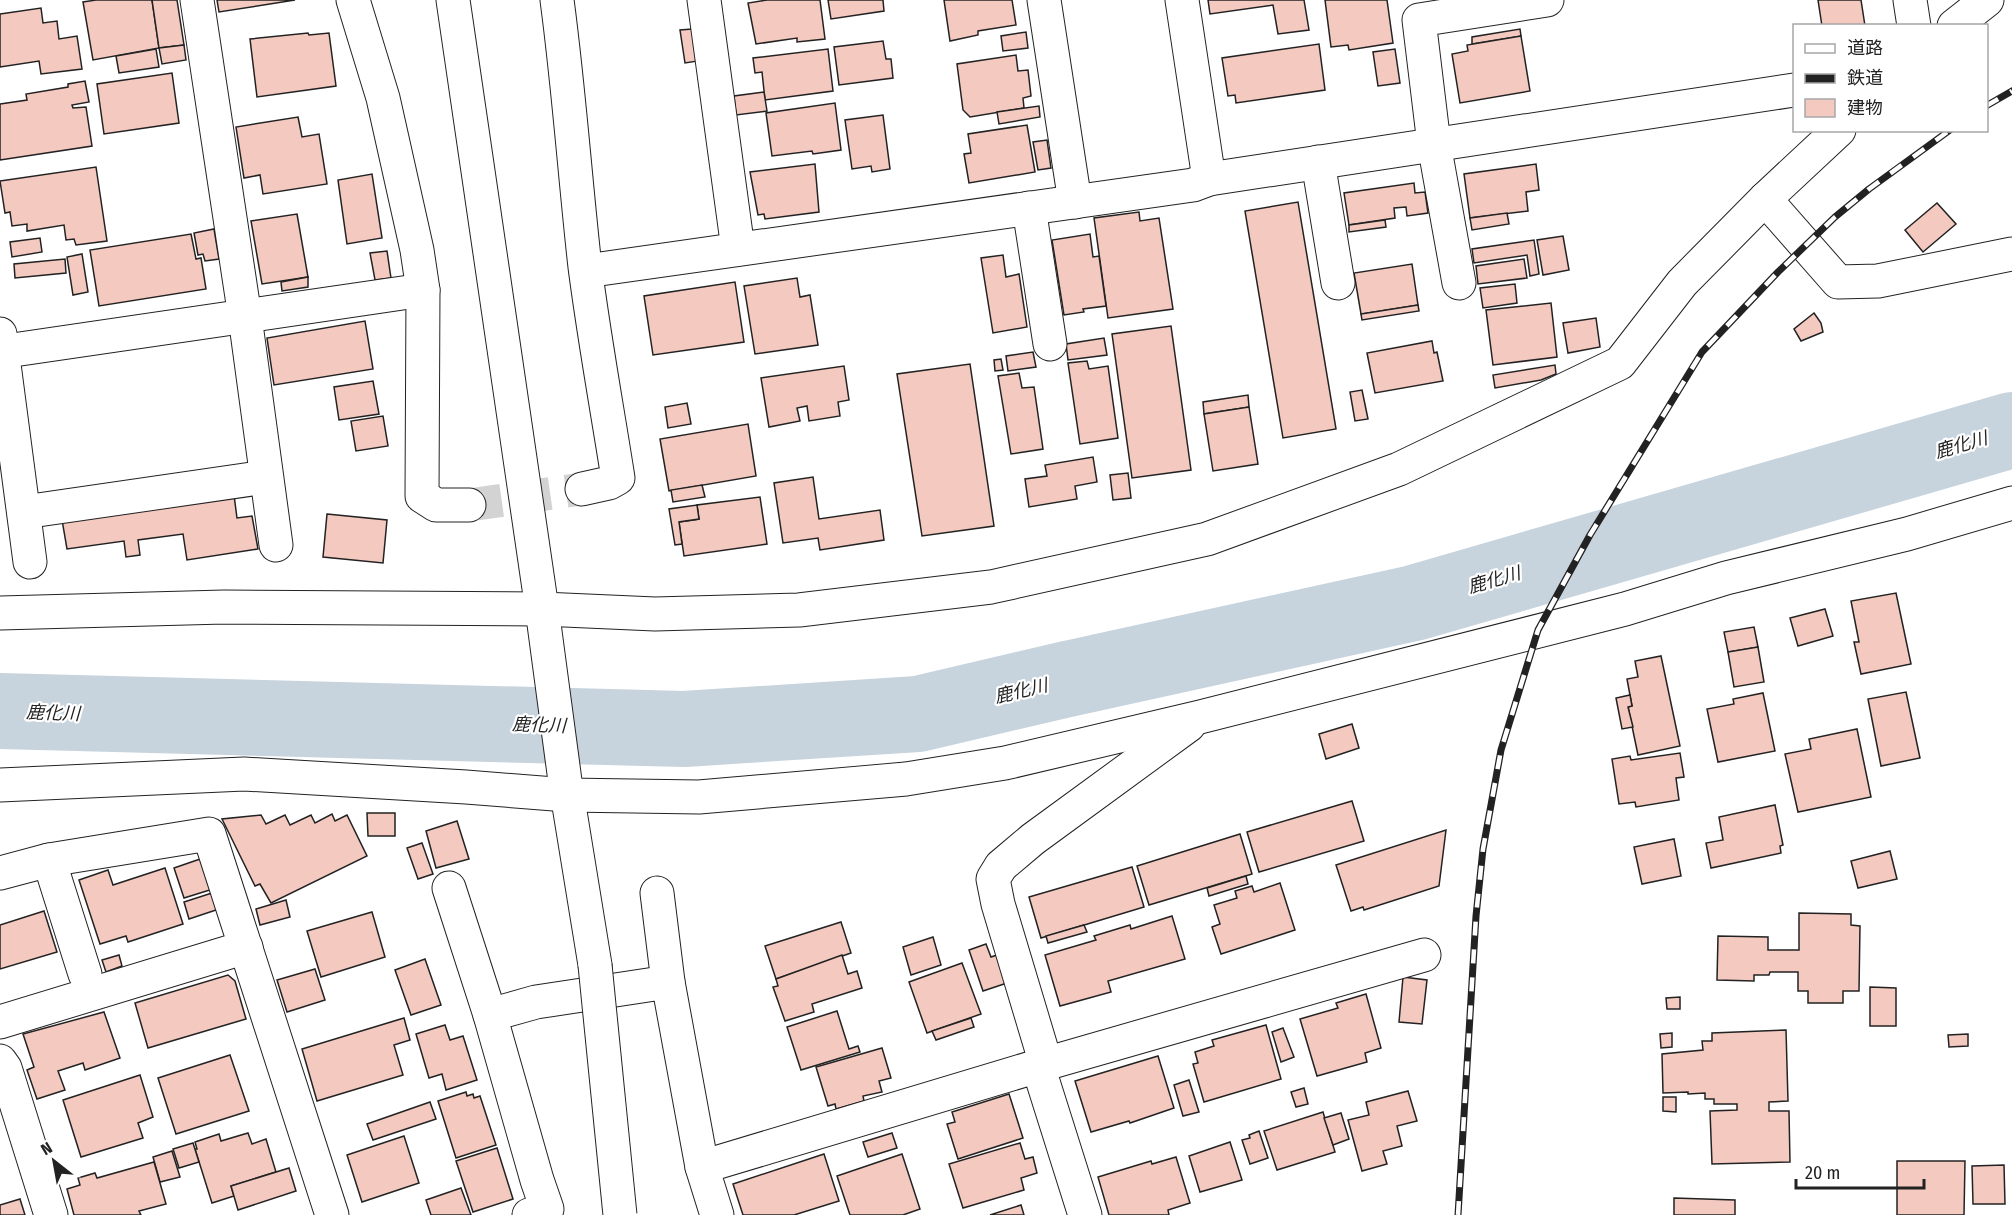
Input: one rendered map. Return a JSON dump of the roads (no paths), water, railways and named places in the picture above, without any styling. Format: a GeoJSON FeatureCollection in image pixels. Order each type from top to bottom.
{"type":"FeatureCollection","features":[{"type":"Feature","properties":{"kind":"street"},"geometry":{"type":"LineString","coordinates":[[197,0],[245,317],[276,545]]}},
{"type":"Feature","properties":{"kind":"street"},"geometry":{"type":"LineString","coordinates":[[353,0],[383,98],[417,250],[423,290],[422,496],[436,505],[469,505]]}},
{"type":"Feature","properties":{"kind":"street"},"geometry":{"type":"LineString","coordinates":[[453,0],[544,619],[566,788],[595,965],[620,1215]]}},
{"type":"Feature","properties":{"kind":"street"},"geometry":{"type":"LineString","coordinates":[[557,0],[566,67],[573,163],[586,271],[618,478],[609,483],[582,489]]}},
{"type":"Feature","properties":{"kind":"street"},"geometry":{"type":"LineString","coordinates":[[704,0],[738,249]]}},
{"type":"Feature","properties":{"kind":"street"},"geometry":{"type":"LineString","coordinates":[[1044,0],[1075,202]]}},
{"type":"Feature","properties":{"kind":"street"},"geometry":{"type":"LineString","coordinates":[[1182,0],[1209,178]]}},
{"type":"Feature","properties":{"kind":"street"},"geometry":{"type":"LineString","coordinates":[[1459,283],[1434,144],[1419,20],[1547,0]]}},
{"type":"Feature","properties":{"kind":"street"},"geometry":{"type":"LineString","coordinates":[[1910,0],[1914,24]]}},
{"type":"Feature","properties":{"kind":"street"},"geometry":{"type":"LineString","coordinates":[[1957,24],[1987,0]]}},
{"type":"Feature","properties":{"kind":"street"},"geometry":{"type":"LineString","coordinates":[[586,271],[1193,185],[1209,178],[1793,90]]}},
{"type":"Feature","properties":{"kind":"street"},"geometry":{"type":"LineString","coordinates":[[0,613],[224,607],[544,619],[799,610],[991,587],[1207,539],[1399,469],[1620,363],[1682,283],[1765,199],[1837,132]]}},
{"type":"Feature","properties":{"kind":"street"},"geometry":{"type":"LineString","coordinates":[[1318,162],[1338,283]]}},
{"type":"Feature","properties":{"kind":"street"},"geometry":{"type":"LineString","coordinates":[[1765,199],[1839,282],[1878,281],[2012,254]]}},
{"type":"Feature","properties":{"kind":"street"},"geometry":{"type":"LineString","coordinates":[[1029,208],[1050,344]]}},
{"type":"Feature","properties":{"kind":"street"},"geometry":{"type":"LineString","coordinates":[[30,562],[24,512],[8,460],[1,346],[245,317],[423,290]]}},
{"type":"Feature","properties":{"kind":"street"},"geometry":{"type":"LineString","coordinates":[[24,512],[266,477]]}},
{"type":"Feature","properties":{"kind":"street"},"geometry":{"type":"LineString","coordinates":[[0,784],[244,774],[466,787],[566,788],[699,797],[906,779],[1005,763],[1200,717],[1625,609],[1726,578],[1907,534],[2012,503]]}},
{"type":"Feature","properties":{"kind":"street"},"geometry":{"type":"LineString","coordinates":[[1085,1215],[1042,1065],[993,879],[1001,866],[1033,839],[1200,717]]}},
{"type":"Feature","properties":{"kind":"street"},"geometry":{"type":"LineString","coordinates":[[0,873],[49,860],[209,834],[332,1215]]}},
{"type":"Feature","properties":{"kind":"street"},"geometry":{"type":"LineString","coordinates":[[49,860],[85,974]]}},
{"type":"Feature","properties":{"kind":"street"},"geometry":{"type":"LineString","coordinates":[[449,888],[490,1015],[547,1209],[529,1215]]}},
{"type":"Feature","properties":{"kind":"street"},"geometry":{"type":"LineString","coordinates":[[657,893],[669,982],[702,1167],[717,1215]]}},
{"type":"Feature","properties":{"kind":"street"},"geometry":{"type":"LineString","coordinates":[[0,1022],[246,947]]}},
{"type":"Feature","properties":{"kind":"street"},"geometry":{"type":"LineString","coordinates":[[702,1167],[1042,1065],[1424,955]]}},
{"type":"Feature","properties":{"kind":"street"},"geometry":{"type":"LineString","coordinates":[[490,1015],[536,1002],[669,982]]}},
{"type":"Feature","properties":{"kind":"street"},"geometry":{"type":"LineString","coordinates":[[0,1061],[5,1068],[51,1215]]}},
{"type":"Feature","properties":{"kind":"waterway","name":"鹿化川"},"geometry":{"type":"LineString","coordinates":[[0,711],[684,729],[918,714],[1414,603],[2012,430]]}},
{"type":"Feature","properties":{"kind":"tunnel"},"geometry":{"type":"LineString","coordinates":[[469,505],[582,489]]}},
{"type":"Feature","properties":{"kind":"railway"},"geometry":{"type":"LineString","coordinates":[[1988,105],[2012,91]]}},
{"type":"Feature","properties":{"kind":"railway"},"geometry":{"type":"LineString","coordinates":[[1458,1215],[1476,916],[1483,849],[1501,750],[1538,630],[1590,535],[1702,352],[1778,272],[1835,217],[1947,132]]}}]}
